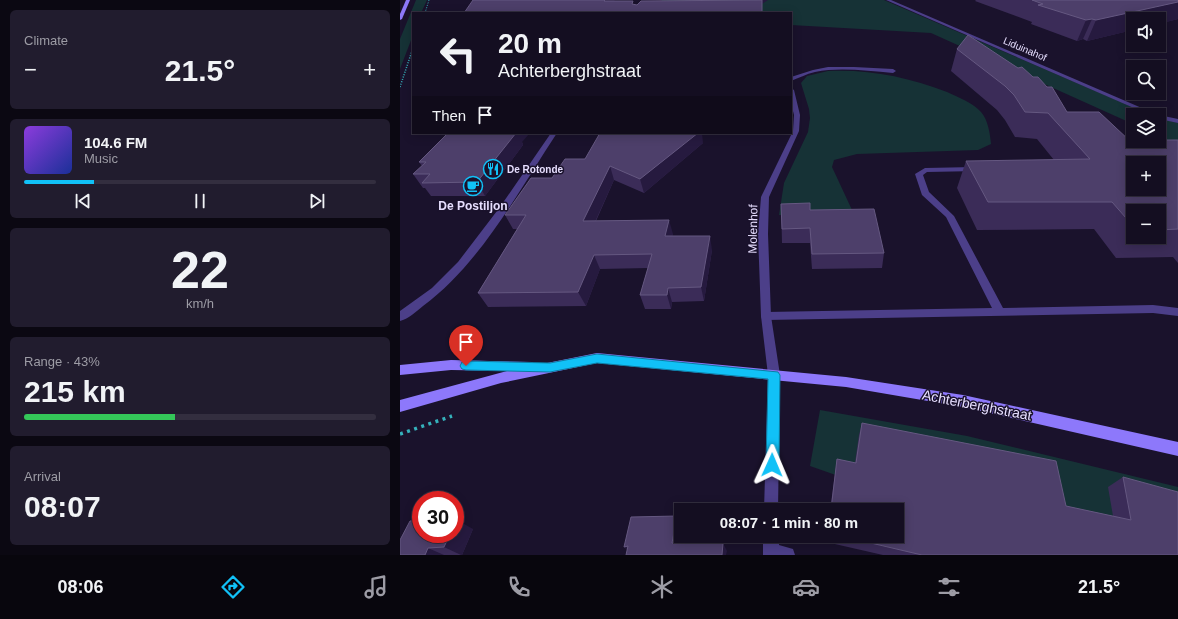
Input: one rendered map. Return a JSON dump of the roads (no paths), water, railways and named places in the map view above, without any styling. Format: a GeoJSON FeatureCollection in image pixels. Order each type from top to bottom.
{"type":"FeatureCollection","features":[{"type":"Feature","properties":{"kind":"street"},"geometry":{"type":"LineString","coordinates":[[400,19],[408,0]]}},
{"type":"Feature","properties":{"kind":"street","name":"Liduinahof"},"geometry":{"type":"LineString","coordinates":[[888,0],[1139,108]]}},
{"type":"Feature","properties":{"kind":"street"},"geometry":{"type":"LineString","coordinates":[[792,79],[803,73],[827,69],[893,71]]}},
{"type":"Feature","properties":{"kind":"street","name":"Molenhof"},"geometry":{"type":"LineString","coordinates":[[774,375],[766,316],[763,234],[765,197],[796,131],[797,115],[792,94]]}},
{"type":"Feature","properties":{"kind":"street"},"geometry":{"type":"LineString","coordinates":[[1166,119],[1178,121]]}},
{"type":"Feature","properties":{"kind":"street"},"geometry":{"type":"LineString","coordinates":[[400,317],[430,296],[459,267],[478,243],[553,134]]}},
{"type":"Feature","properties":{"kind":"street"},"geometry":{"type":"LineString","coordinates":[[984,169],[925,170],[919,174],[925,193],[950,216],[1000,312]]}},
{"type":"Feature","properties":{"kind":"street"},"geometry":{"type":"LineString","coordinates":[[766,316],[1153,309],[1178,312]]}},
{"type":"Feature","properties":{"kind":"street","name":"Achterberghstraat"},"geometry":{"type":"LineString","coordinates":[[400,406],[501,378],[597,358],[846,382],[963,401],[1178,449]]}},
{"type":"Feature","properties":{"kind":"street","name":"Achterberghstraat"},"geometry":{"type":"LineString","coordinates":[[400,370],[451,365],[550,368]]}},
{"type":"Feature","properties":{"kind":"street"},"geometry":{"type":"LineString","coordinates":[[771,503],[774,375]]}},
{"type":"Feature","properties":{"kind":"street"},"geometry":{"type":"LineString","coordinates":[[771,547],[787,555]]}},
{"type":"Feature","properties":{"kind":"place","name":"De Rotonde"},"geometry":{"type":"Point","coordinates":[493,169]}},
{"type":"Feature","properties":{"kind":"place","name":"De Postiljon"},"geometry":{"type":"Point","coordinates":[473,186]}}]}
